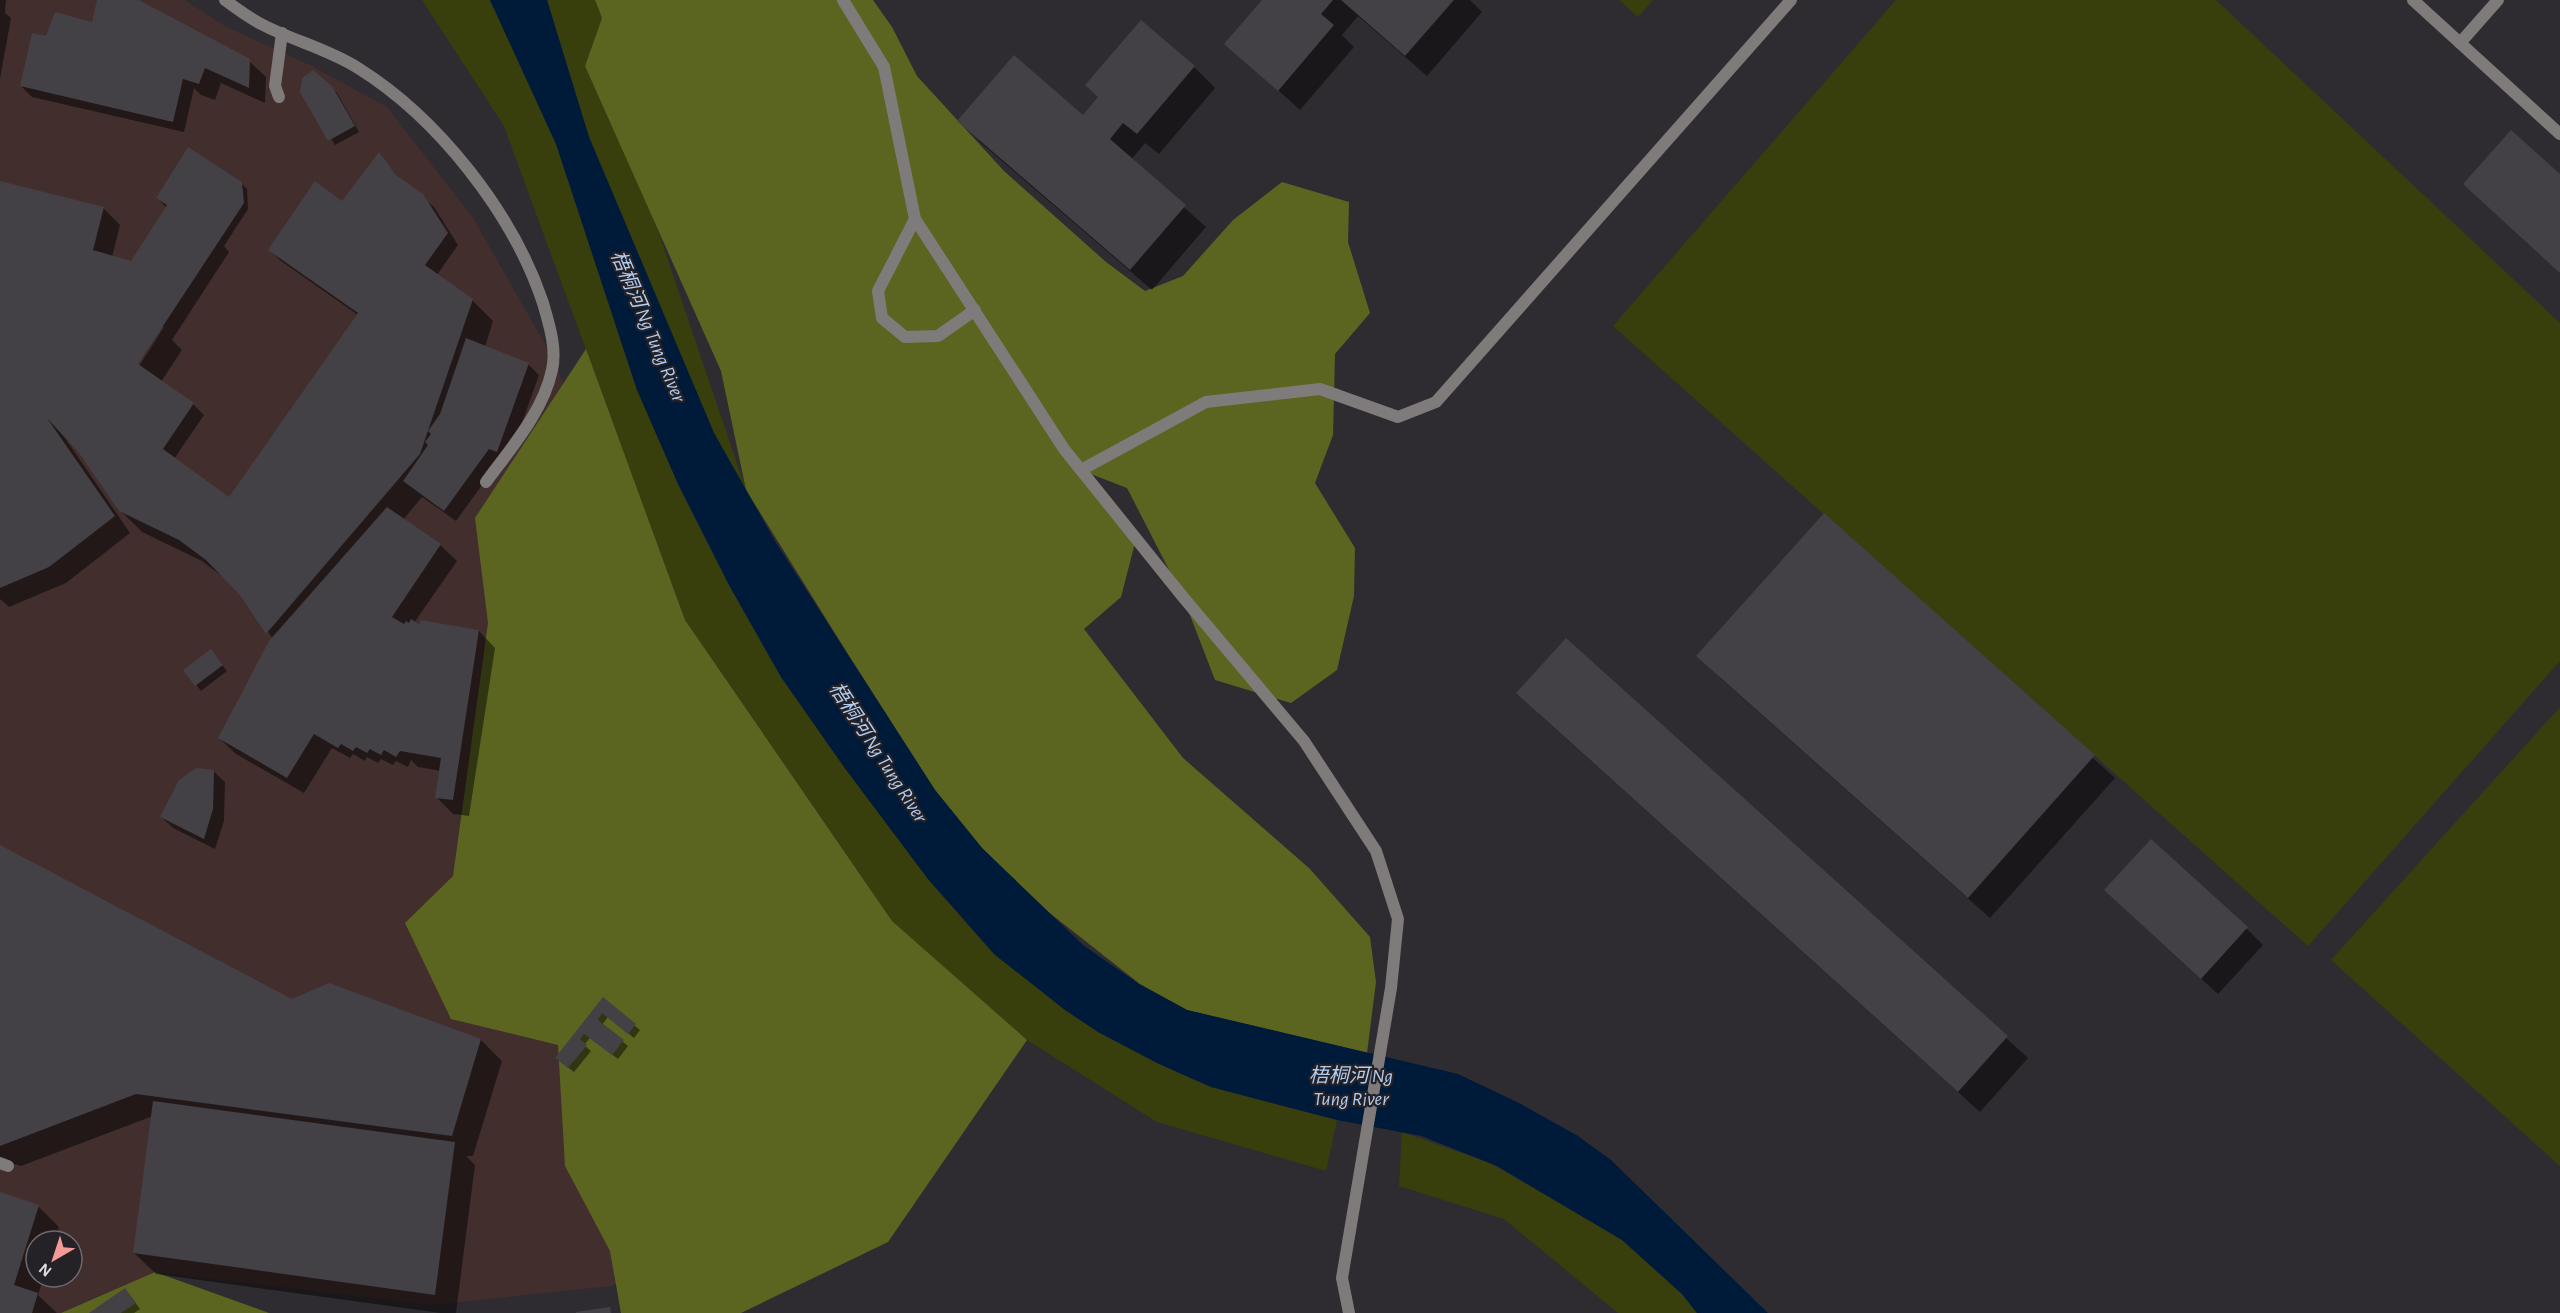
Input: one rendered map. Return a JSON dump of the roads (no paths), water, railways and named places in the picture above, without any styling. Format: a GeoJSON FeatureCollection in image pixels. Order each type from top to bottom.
{"type":"FeatureCollection","features":[{"type":"Feature","properties":{"kind":"lane"},"geometry":{"type":"LineString","coordinates":[[225,0],[263,25],[336,56],[371,77],[401,101],[445,143],[485,192],[525,261],[538,288],[551,334],[554,352],[552,369],[536,410],[522,434],[486,482]]}},
{"type":"Feature","properties":{"kind":"lane"},"geometry":{"type":"LineString","coordinates":[[843,0],[884,67],[915,219],[1064,449],[1183,597],[1304,741],[1376,851],[1398,919],[1391,988],[1342,1278],[1349,1313]]}},
{"type":"Feature","properties":{"kind":"lane"},"geometry":{"type":"LineString","coordinates":[[1081,470],[1206,402],[1320,389],[1398,417],[1436,402],[1791,0]]}},
{"type":"Feature","properties":{"kind":"lane"},"geometry":{"type":"LineString","coordinates":[[2413,0],[2560,134]]}},
{"type":"Feature","properties":{"kind":"lane"},"geometry":{"type":"LineString","coordinates":[[2460,43],[2498,0]]}},
{"type":"Feature","properties":{"kind":"lane"},"geometry":{"type":"LineString","coordinates":[[279,97],[275,86],[282,33]]}},
{"type":"Feature","properties":{"kind":"lane"},"geometry":{"type":"LineString","coordinates":[[915,219],[878,291],[882,318],[905,337],[938,336],[975,310]]}},
{"type":"Feature","properties":{"kind":"water","name":"梧桐河 Ng Tung River"},"geometry":{"type":"Polygon","coordinates":[[[490,0],[547,0],[589,137],[714,433],[775,541],[935,790],[982,848],[1083,945],[1139,984],[1187,1010],[1458,1074],[1519,1103],[1578,1136],[1611,1160],[1768,1313],[1697,1313],[1682,1294],[1622,1240],[1497,1166],[1421,1136],[1337,1120],[1211,1087],[1159,1064],[1098,1032],[1065,1010],[994,954],[928,879],[844,767],[781,677],[729,585],[678,484],[637,390],[556,144],[490,0]]]}}]}
